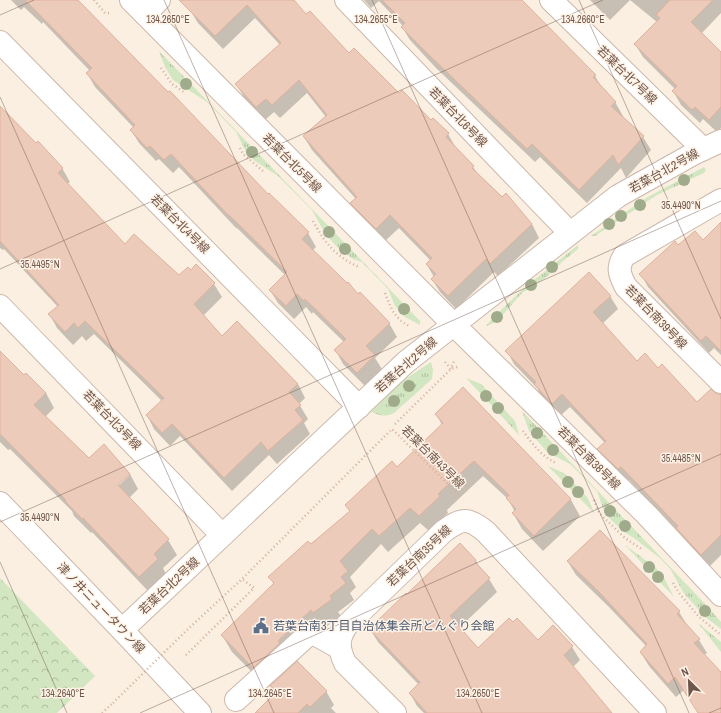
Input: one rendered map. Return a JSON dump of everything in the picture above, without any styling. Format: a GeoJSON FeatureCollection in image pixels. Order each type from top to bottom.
{"type":"FeatureCollection","features":[{"type":"Feature","properties":{"kind":"street","name":"若葉台北6号線"},"geometry":{"type":"LineString","coordinates":[[346,0],[570,233]]}},
{"type":"Feature","properties":{"kind":"street","name":"若葉台北7号線"},"geometry":{"type":"LineString","coordinates":[[550,0],[712,145]]}},
{"type":"Feature","properties":{"kind":"street","name":"若葉台北5号線"},"geometry":{"type":"LineString","coordinates":[[145,5],[454,325]]}},
{"type":"Feature","properties":{"kind":"street","name":"若葉台北4号線"},"geometry":{"type":"LineString","coordinates":[[0,42],[359,407]]}},
{"type":"Feature","properties":{"kind":"street","name":"若葉台北2号線"},"geometry":{"type":"LineString","coordinates":[[122,630],[406,362],[618,196],[712,145]]}},
{"type":"Feature","properties":{"kind":"street","name":"若葉台南39号線"},"geometry":{"type":"LineString","coordinates":[[721,200],[624,256],[619,270],[620,277],[626,286],[721,382]]}},
{"type":"Feature","properties":{"kind":"street","name":"若葉台北3号線"},"geometry":{"type":"LineString","coordinates":[[0,306],[222,536]]}},
{"type":"Feature","properties":{"kind":"street","name":"若葉台南38号線"},"geometry":{"type":"LineString","coordinates":[[454,325],[648,515],[721,595]]}},
{"type":"Feature","properties":{"kind":"street","name":"津ノ井ニュータウン線"},"geometry":{"type":"LineString","coordinates":[[0,503],[200,713]]}},
{"type":"Feature","properties":{"kind":"street","name":"若葉台南35号線"},"geometry":{"type":"LineString","coordinates":[[340,648],[339,642],[347,625],[444,531],[454,524],[466,520],[478,525],[486,532],[655,713]]}},
{"type":"Feature","properties":{"kind":"street"},"geometry":{"type":"LineString","coordinates":[[236,700],[311,632],[340,648],[345,663],[394,713]]}},
{"type":"Feature","properties":{"kind":"path"},"geometry":{"type":"LineString","coordinates":[[395,424],[451,369],[458,366],[463,367]]}},
{"type":"Feature","properties":{"kind":"path"},"geometry":{"type":"LineString","coordinates":[[520,425],[523,432],[536,447],[550,460],[562,466]]}},
{"type":"Feature","properties":{"kind":"path","name":"若葉台南43号線"},"geometry":{"type":"LineString","coordinates":[[242,579],[392,429],[464,500],[466,520]]}},
{"type":"Feature","properties":{"kind":"path"},"geometry":{"type":"LineString","coordinates":[[591,493],[599,513],[625,538],[648,555]]}},
{"type":"Feature","properties":{"kind":"path"},"geometry":{"type":"LineString","coordinates":[[102,713],[242,579],[254,588],[186,655]]}},
{"type":"Feature","properties":{"kind":"path"},"geometry":{"type":"LineString","coordinates":[[672,582],[699,617],[721,635]]}},
{"type":"Feature","properties":{"kind":"green space"},"geometry":{"type":"Polygon","coordinates":[[[159,51],[420,321],[420,325],[405,317],[395,306],[388,289],[362,262],[353,259],[338,248],[326,235],[312,210],[278,176],[255,161],[246,152],[236,132],[207,102],[173,80],[165,67],[159,51]]]}},
{"type":"Feature","properties":{"kind":"green space"},"geometry":{"type":"Polygon","coordinates":[[[704,167],[706,170],[704,173],[657,195],[595,236],[591,236],[646,198],[704,167]]]}},
{"type":"Feature","properties":{"kind":"green space"},"geometry":{"type":"Polygon","coordinates":[[[578,245],[578,249],[544,279],[522,293],[500,318],[492,324],[486,326],[524,288],[578,245]]]}},
{"type":"Feature","properties":{"kind":"green space"},"geometry":{"type":"Polygon","coordinates":[[[431,362],[433,370],[432,379],[394,413],[382,416],[371,412],[401,382],[431,362]]]}},
{"type":"Feature","properties":{"kind":"green space"},"geometry":{"type":"Polygon","coordinates":[[[466,378],[481,384],[515,421],[519,435],[466,378]]]}},
{"type":"Feature","properties":{"kind":"green space"},"geometry":{"type":"Polygon","coordinates":[[[522,411],[708,607],[721,622],[721,629],[704,616],[683,592],[671,570],[661,559],[624,532],[607,516],[597,491],[570,464],[547,452],[529,431],[522,411]]]}},
{"type":"Feature","properties":{"kind":"green space"},"geometry":{"type":"Polygon","coordinates":[[[548,466],[564,473],[587,497],[595,514],[548,466]]]}},
{"type":"Feature","properties":{"kind":"green space"},"geometry":{"type":"Polygon","coordinates":[[[625,545],[656,568],[663,576],[674,597],[625,545]]]}},
{"type":"Feature","properties":{"kind":"green space"},"geometry":{"type":"Polygon","coordinates":[[[0,578],[95,676],[57,713],[0,713],[0,578]]]}},
{"type":"Feature","properties":{"kind":"green space"},"geometry":{"type":"Polygon","coordinates":[[[698,623],[721,642],[721,652],[698,623]]]}},
{"type":"Feature","properties":{"kind":"building"},"geometry":{"type":"Polygon","coordinates":[[[25,0],[78,0],[168,92],[170,91],[268,194],[269,193],[309,232],[302,239],[347,283],[348,282],[358,294],[360,292],[390,323],[366,346],[375,355],[357,373],[334,350],[346,339],[305,299],[304,301],[297,294],[286,306],[269,290],[287,272],[228,215],[171,154],[164,160],[150,146],[147,148],[130,130],[135,125],[86,73],[92,68],[25,0]]]}},
{"type":"Feature","properties":{"kind":"building"},"geometry":{"type":"Polygon","coordinates":[[[179,0],[294,0],[306,14],[310,11],[349,53],[354,48],[399,93],[402,90],[431,120],[433,118],[449,133],[446,137],[474,166],[472,168],[502,197],[506,193],[532,224],[490,264],[486,259],[448,296],[431,279],[436,274],[426,264],[432,258],[390,215],[376,229],[350,203],[357,197],[303,136],[327,115],[299,80],[272,105],[266,99],[256,107],[235,84],[281,43],[247,5],[215,36],[179,0]]]}},
{"type":"Feature","properties":{"kind":"building"},"geometry":{"type":"Polygon","coordinates":[[[382,0],[522,0],[596,75],[593,77],[616,102],[611,106],[644,136],[618,165],[613,155],[579,190],[532,144],[527,149],[428,54],[401,27],[405,23],[382,0]]]}},
{"type":"Feature","properties":{"kind":"building"},"geometry":{"type":"Polygon","coordinates":[[[670,0],[713,0],[691,22],[721,52],[721,107],[709,120],[695,107],[692,110],[672,91],[677,86],[634,44],[660,18],[656,15],[670,0]]]}},
{"type":"Feature","properties":{"kind":"building"},"geometry":{"type":"Polygon","coordinates":[[[0,106],[36,143],[38,141],[63,168],[58,173],[125,244],[134,234],[179,275],[188,267],[191,270],[196,264],[215,283],[194,304],[222,336],[237,321],[298,384],[289,392],[301,405],[295,410],[303,420],[268,451],[261,442],[224,478],[172,424],[162,433],[146,415],[164,398],[85,321],[78,328],[74,323],[65,332],[48,314],[59,305],[0,241],[0,106]]]}},
{"type":"Feature","properties":{"kind":"building"},"geometry":{"type":"Polygon","coordinates":[[[721,222],[721,351],[706,336],[701,341],[639,274],[675,241],[678,245],[695,231],[703,240],[721,222]]]}},
{"type":"Feature","properties":{"kind":"building"},"geometry":{"type":"Polygon","coordinates":[[[589,272],[611,296],[593,312],[637,361],[645,353],[658,368],[662,364],[697,402],[711,389],[717,394],[721,394],[721,535],[701,555],[676,528],[678,526],[621,467],[618,469],[597,449],[606,441],[562,394],[552,404],[534,384],[536,382],[505,351],[589,272]]]}},
{"type":"Feature","properties":{"kind":"building"},"geometry":{"type":"Polygon","coordinates":[[[0,351],[24,375],[26,373],[46,393],[34,405],[89,458],[104,444],[130,474],[118,485],[169,539],[154,554],[158,559],[139,577],[83,518],[82,519],[65,501],[66,500],[0,434],[0,351]]]}},
{"type":"Feature","properties":{"kind":"building"},"geometry":{"type":"Polygon","coordinates":[[[463,387],[571,499],[534,536],[512,513],[516,509],[506,498],[509,495],[474,461],[438,494],[440,496],[419,516],[410,508],[379,536],[372,529],[340,561],[348,571],[341,577],[346,583],[330,596],[332,599],[313,613],[311,610],[278,641],[280,643],[253,668],[221,635],[274,583],[268,577],[308,541],[311,544],[350,511],[345,505],[392,461],[397,467],[443,423],[435,414],[463,387]]]}},
{"type":"Feature","properties":{"kind":"building"},"geometry":{"type":"Polygon","coordinates":[[[600,530],[680,611],[677,614],[700,639],[694,643],[721,672],[721,713],[698,713],[675,677],[668,684],[640,652],[647,644],[600,593],[567,561],[600,530]]]}},
{"type":"Feature","properties":{"kind":"building"},"geometry":{"type":"Polygon","coordinates":[[[460,543],[490,578],[450,616],[478,648],[509,618],[513,622],[517,618],[538,640],[553,625],[573,646],[564,655],[612,713],[427,713],[409,693],[420,682],[369,629],[460,543]]]}},
{"type":"Feature","properties":{"kind":"building"},"geometry":{"type":"Polygon","coordinates":[[[297,661],[327,691],[310,707],[307,704],[298,713],[255,713],[274,694],[271,691],[274,689],[270,686],[297,661]]]}},
{"type":"Feature","properties":{"kind":"place","name":"若葉台南3丁目自治体集会所どんぐり会館"},"geometry":{"type":"Point","coordinates":[261,626]}}]}
